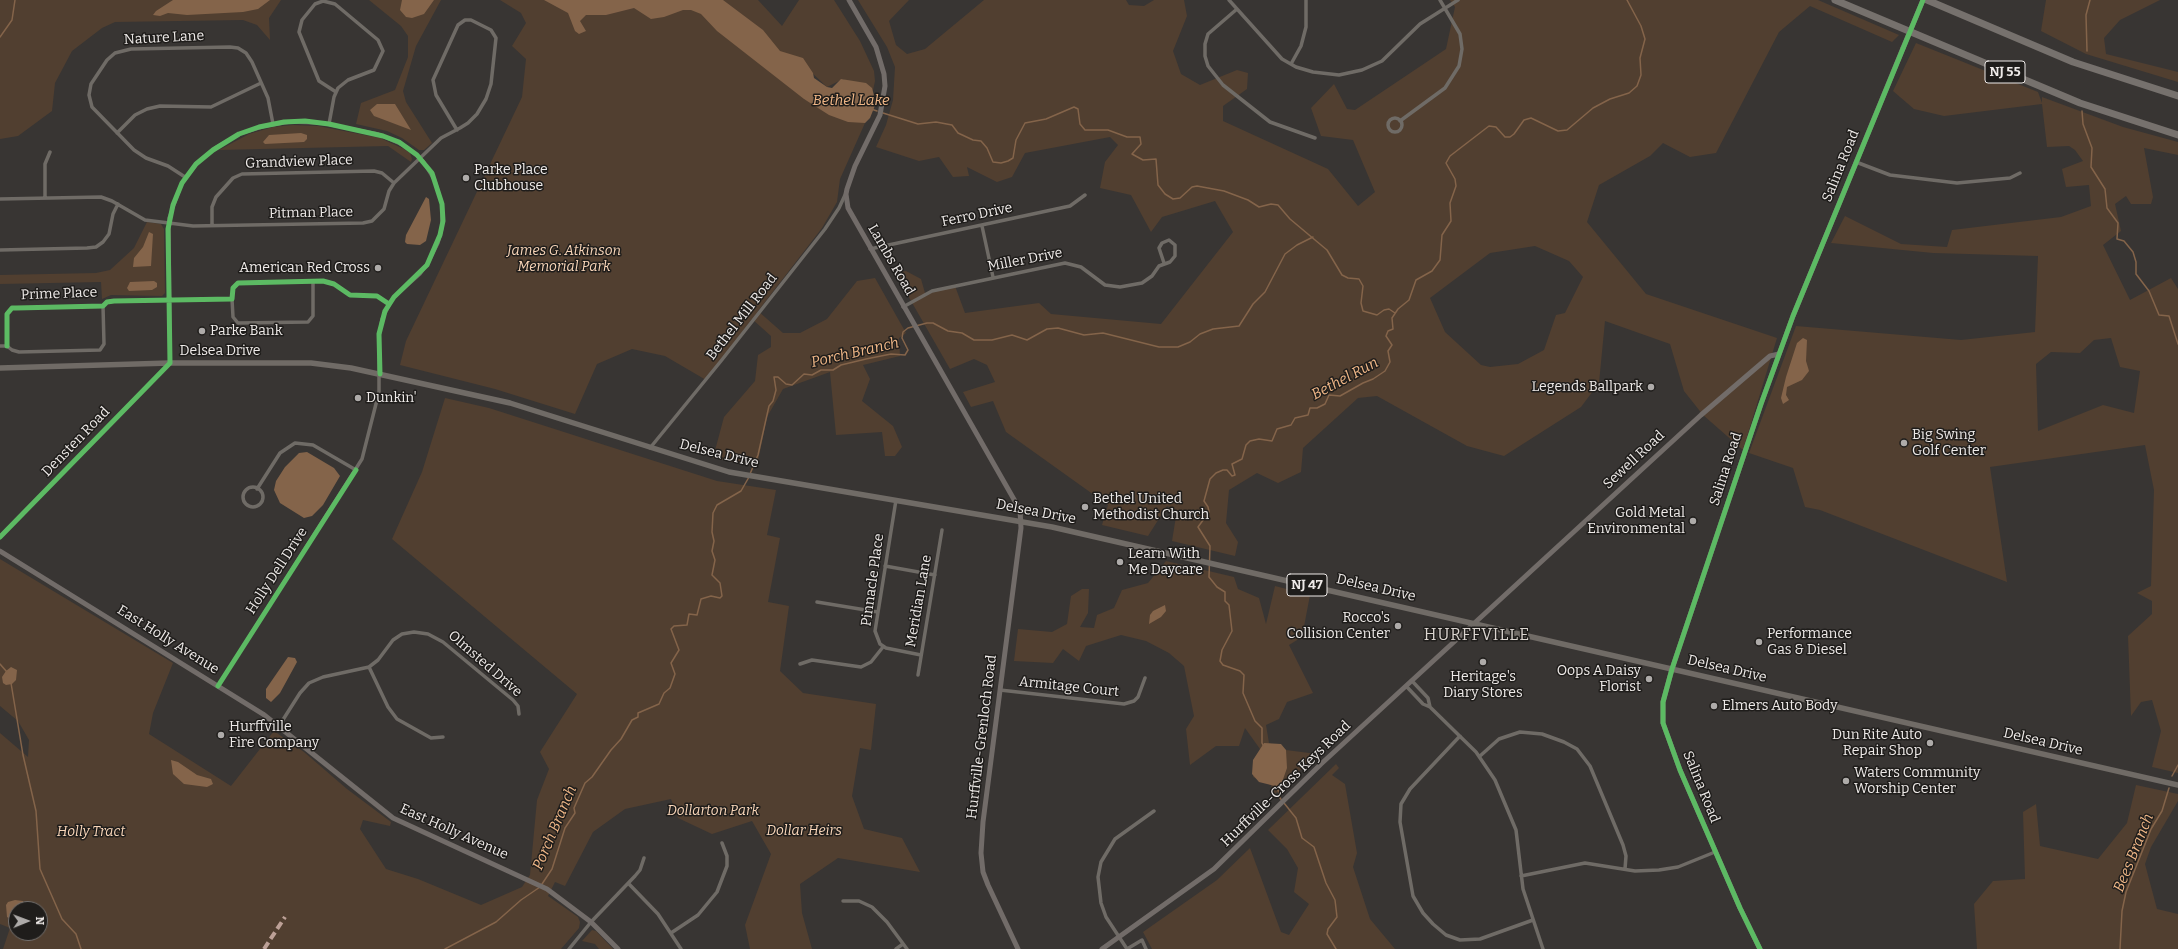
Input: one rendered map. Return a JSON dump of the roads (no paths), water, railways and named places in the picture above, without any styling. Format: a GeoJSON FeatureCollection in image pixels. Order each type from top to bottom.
{"type":"FeatureCollection","features":[{"type":"Feature","properties":{"kind":"highway","name":"NJ 55"},"geometry":{"type":"LineString","coordinates":[[1835,0],[2080,103],[2178,135]]}},
{"type":"Feature","properties":{"kind":"highway","name":"NJ 55"},"geometry":{"type":"LineString","coordinates":[[1927,0],[2073,62],[2178,96]]}},
{"type":"Feature","properties":{"kind":"main road","name":"Lambs Road"},"geometry":{"type":"LineString","coordinates":[[849,0],[876,47],[884,74],[885,86],[880,115],[855,166],[846,194],[850,214],[1020,510],[1021,520]]}},
{"type":"Feature","properties":{"kind":"main road","name":"Salina Road"},"geometry":{"type":"LineString","coordinates":[[1760,949],[1715,852],[1663,724],[1663,702],[1672,669],[1793,316],[1922,0]]}},
{"type":"Feature","properties":{"kind":"main road","name":"Sewell Road"},"geometry":{"type":"LineString","coordinates":[[1475,623],[1701,415],[1770,356],[1779,354]]}},
{"type":"Feature","properties":{"kind":"main road","name":"Delsea Drive"},"geometry":{"type":"LineString","coordinates":[[0,368],[170,363],[311,363],[335,365],[510,403],[729,472],[1021,520],[2178,785]]}},
{"type":"Feature","properties":{"kind":"main road","name":"Hurffville-Grenloch Road"},"geometry":{"type":"LineString","coordinates":[[1018,949],[988,885],[983,872],[980,853],[1021,520]]}},
{"type":"Feature","properties":{"kind":"main road","name":"East Holly Avenue"},"geometry":{"type":"LineString","coordinates":[[0,551],[218,686],[279,726],[393,818],[547,888],[591,922],[618,949]]}},
{"type":"Feature","properties":{"kind":"main road","name":"Hurffville-Cross Keys Road"},"geometry":{"type":"LineString","coordinates":[[1102,949],[1214,869],[1321,764],[1413,682],[1475,623]]}},
{"type":"Feature","properties":{"kind":"street"},"geometry":{"type":"LineString","coordinates":[[1229,0],[1277,54],[1291,64],[1325,74],[1351,74],[1391,55],[1420,24],[1458,0]]}},
{"type":"Feature","properties":{"kind":"street"},"geometry":{"type":"LineString","coordinates":[[1291,64],[1301,46],[1306,27],[1306,0]]}},
{"type":"Feature","properties":{"kind":"street"},"geometry":{"type":"LineString","coordinates":[[1400,121],[1445,88],[1460,66],[1462,41],[1456,25],[1440,0]]}},
{"type":"Feature","properties":{"kind":"street"},"geometry":{"type":"LineString","coordinates":[[329,124],[336,92],[348,80],[374,70],[382,55],[383,49],[378,40],[336,6],[328,1],[323,1],[314,5],[302,20],[299,32],[319,81],[336,92]]}},
{"type":"Feature","properties":{"kind":"street"},"geometry":{"type":"LineString","coordinates":[[1237,9],[1208,34],[1204,56],[1208,66],[1223,85],[1270,122],[1315,138]]}},
{"type":"Feature","properties":{"kind":"street","name":"Pitman Place"},"geometry":{"type":"LineString","coordinates":[[0,198],[99,197],[118,204],[145,220],[193,226],[368,222],[376,219],[383,211],[388,191],[394,182],[442,137],[457,130],[474,117],[486,99],[491,84],[496,42],[493,31],[471,20],[465,20],[458,25],[434,80],[435,92],[457,130]]}},
{"type":"Feature","properties":{"kind":"street","name":"Nature Lane"},"geometry":{"type":"LineString","coordinates":[[185,178],[168,166],[139,153],[94,110],[89,93],[92,82],[107,60],[122,50],[234,47],[244,52],[250,58],[269,102],[273,124]]}},
{"type":"Feature","properties":{"kind":"street"},"geometry":{"type":"LineString","coordinates":[[117,133],[134,116],[147,108],[160,106],[211,107],[261,82]]}},
{"type":"Feature","properties":{"kind":"street"},"geometry":{"type":"LineString","coordinates":[[1397,118],[1400,121],[1402,125],[1400,130],[1396,132],[1390,130],[1388,123],[1391,119],[1397,118]]}},
{"type":"Feature","properties":{"kind":"street","name":"Holly Dell Drive"},"geometry":{"type":"LineString","coordinates":[[170,363],[169,223],[174,201],[185,178],[201,159],[221,144],[246,132],[273,124],[299,121],[329,124],[388,137],[407,147],[420,158],[432,173],[438,188],[442,208],[441,231],[427,265],[390,304],[384,314],[380,330],[379,392],[365,450],[356,470],[218,686]]}},
{"type":"Feature","properties":{"kind":"street"},"geometry":{"type":"LineString","coordinates":[[45,198],[45,164],[50,152]]}},
{"type":"Feature","properties":{"kind":"street"},"geometry":{"type":"LineString","coordinates":[[1856,162],[1890,175],[1957,183],[2010,178],[2020,174]]}},
{"type":"Feature","properties":{"kind":"street","name":"Grandview Place"},"geometry":{"type":"LineString","coordinates":[[212,226],[212,207],[216,197],[222,188],[242,174],[374,171],[382,173],[394,182]]}},
{"type":"Feature","properties":{"kind":"street","name":"Bethel Mill Road"},"geometry":{"type":"LineString","coordinates":[[649,448],[721,361],[824,229],[840,208],[846,194]]}},
{"type":"Feature","properties":{"kind":"street","name":"Ferro Drive"},"geometry":{"type":"LineString","coordinates":[[870,249],[1070,206],[1085,195]]}},
{"type":"Feature","properties":{"kind":"street"},"geometry":{"type":"LineString","coordinates":[[0,250],[94,247],[103,242],[109,234],[112,217],[118,204]]}},
{"type":"Feature","properties":{"kind":"street"},"geometry":{"type":"LineString","coordinates":[[982,226],[993,277]]}},
{"type":"Feature","properties":{"kind":"street","name":"Miller Drive"},"geometry":{"type":"LineString","coordinates":[[903,306],[932,290],[1071,263],[1081,267],[1105,285],[1120,287],[1142,283],[1164,264],[1170,262],[1176,253],[1175,245],[1169,240],[1162,243],[1159,248],[1164,264]]}},
{"type":"Feature","properties":{"kind":"street"},"geometry":{"type":"LineString","coordinates":[[313,282],[313,316],[308,322],[238,323],[233,317],[233,288],[238,284],[313,282],[330,282],[350,295],[378,296],[390,304]]}},
{"type":"Feature","properties":{"kind":"street","name":"Prime Place"},"geometry":{"type":"LineString","coordinates":[[7,346],[6,317],[12,308],[103,306],[110,301],[232,299]]}},
{"type":"Feature","properties":{"kind":"street"},"geometry":{"type":"LineString","coordinates":[[0,346],[7,346],[12,350],[19,352],[100,350],[104,344],[103,306]]}},
{"type":"Feature","properties":{"kind":"street","name":"Densten Road"},"geometry":{"type":"LineString","coordinates":[[0,538],[170,363]]}},
{"type":"Feature","properties":{"kind":"street"},"geometry":{"type":"LineString","coordinates":[[257,489],[280,453],[295,443],[312,445],[356,470]]}},
{"type":"Feature","properties":{"kind":"street"},"geometry":{"type":"LineString","coordinates":[[252,488],[257,489],[262,496],[261,502],[254,507],[248,505],[243,498],[245,493],[252,488]]}},
{"type":"Feature","properties":{"kind":"street","name":"Pinnacle Place"},"geometry":{"type":"LineString","coordinates":[[883,647],[876,633],[896,500]]}},
{"type":"Feature","properties":{"kind":"street","name":"Meridian Lane"},"geometry":{"type":"LineString","coordinates":[[918,676],[942,530]]}},
{"type":"Feature","properties":{"kind":"street"},"geometry":{"type":"LineString","coordinates":[[885,566],[935,575]]}},
{"type":"Feature","properties":{"kind":"street"},"geometry":{"type":"LineString","coordinates":[[817,602],[878,612]]}},
{"type":"Feature","properties":{"kind":"street","name":"Olmsted Drive"},"geometry":{"type":"LineString","coordinates":[[368,668],[378,660],[390,643],[400,636],[414,632],[428,634],[443,642],[513,700],[518,706],[519,714]]}},
{"type":"Feature","properties":{"kind":"street"},"geometry":{"type":"LineString","coordinates":[[800,664],[811,660],[861,666],[871,662],[883,647],[921,655]]}},
{"type":"Feature","properties":{"kind":"street"},"geometry":{"type":"LineString","coordinates":[[279,726],[300,692],[312,681],[368,668],[388,707],[397,719],[431,738],[443,738]]}},
{"type":"Feature","properties":{"kind":"street","name":"Armitage Court"},"geometry":{"type":"LineString","coordinates":[[1000,690],[1124,704],[1138,697],[1145,678]]}},
{"type":"Feature","properties":{"kind":"street"},"geometry":{"type":"LineString","coordinates":[[1413,682],[1428,698],[1430,707]]}},
{"type":"Feature","properties":{"kind":"street"},"geometry":{"type":"LineString","coordinates":[[1407,687],[1423,704],[1430,707],[1480,756],[1495,780],[1516,830],[1523,891],[1543,949]]}},
{"type":"Feature","properties":{"kind":"street"},"geometry":{"type":"LineString","coordinates":[[1480,756],[1497,740],[1520,732],[1542,734],[1564,742],[1576,749],[1588,763],[1622,842],[1626,856],[1625,869]]}},
{"type":"Feature","properties":{"kind":"street"},"geometry":{"type":"LineString","coordinates":[[1460,736],[1410,789],[1401,804],[1400,822],[1413,896],[1421,911],[1433,924],[1446,935],[1460,940],[1480,939],[1533,920]]}},
{"type":"Feature","properties":{"kind":"street"},"geometry":{"type":"LineString","coordinates":[[1146,949],[1142,940],[1126,949],[1120,937],[1106,917],[1101,903],[1098,877],[1101,862],[1115,838],[1154,811]]}},
{"type":"Feature","properties":{"kind":"street"},"geometry":{"type":"LineString","coordinates":[[671,933],[698,915],[717,892],[727,866],[727,856],[722,843]]}},
{"type":"Feature","properties":{"kind":"street"},"geometry":{"type":"LineString","coordinates":[[1521,876],[1581,863],[1593,863],[1643,871],[1669,868],[1715,852]]}},
{"type":"Feature","properties":{"kind":"street"},"geometry":{"type":"LineString","coordinates":[[569,949],[591,922],[629,884],[640,870],[644,858]]}},
{"type":"Feature","properties":{"kind":"street"},"geometry":{"type":"LineString","coordinates":[[629,884],[653,908],[681,949]]}},
{"type":"Feature","properties":{"kind":"street"},"geometry":{"type":"LineString","coordinates":[[843,901],[859,901],[872,907],[887,922],[907,949]]}},
{"type":"Feature","properties":{"kind":"street"},"geometry":{"type":"LineString","coordinates":[[896,949],[903,944]]}},
{"type":"Feature","properties":{"kind":"water"},"geometry":{"type":"Polygon","coordinates":[[[173,0],[270,0],[258,9],[243,12],[187,15],[168,13],[160,16],[153,15],[156,11],[173,0]]]}},
{"type":"Feature","properties":{"kind":"water"},"geometry":{"type":"Polygon","coordinates":[[[402,0],[434,0],[424,14],[412,18],[406,17],[400,10],[402,0]]]}},
{"type":"Feature","properties":{"kind":"water","name":"Bethel Lake"},"geometry":{"type":"Polygon","coordinates":[[[544,0],[723,0],[763,30],[780,51],[803,58],[813,73],[814,78],[827,87],[832,88],[841,79],[866,83],[872,88],[876,103],[870,118],[865,123],[848,122],[829,115],[804,99],[717,31],[701,14],[691,10],[683,10],[664,17],[651,19],[634,8],[606,15],[586,15],[580,21],[586,31],[579,34],[575,31],[568,13],[544,0]]]}},
{"type":"Feature","properties":{"kind":"water"},"geometry":{"type":"Polygon","coordinates":[[[377,104],[395,104],[411,130],[374,116],[370,110],[377,104]]]}},
{"type":"Feature","properties":{"kind":"water"},"geometry":{"type":"Polygon","coordinates":[[[301,133],[307,135],[307,139],[304,142],[265,144],[263,142],[269,135],[301,133]]]}},
{"type":"Feature","properties":{"kind":"water"},"geometry":{"type":"Polygon","coordinates":[[[426,197],[429,199],[431,220],[426,241],[420,245],[407,244],[405,242],[406,235],[426,197]]]}},
{"type":"Feature","properties":{"kind":"water"},"geometry":{"type":"Polygon","coordinates":[[[149,232],[153,234],[151,266],[133,267],[134,258],[143,247],[149,232]]]}},
{"type":"Feature","properties":{"kind":"water"},"geometry":{"type":"Polygon","coordinates":[[[154,281],[157,283],[157,287],[152,290],[129,291],[127,288],[130,282],[154,281]]]}},
{"type":"Feature","properties":{"kind":"water"},"geometry":{"type":"Polygon","coordinates":[[[1803,338],[1807,340],[1806,361],[1809,371],[1802,380],[1787,387],[1786,395],[1789,400],[1783,404],[1781,398],[1786,377],[1797,343],[1803,338]]]}},
{"type":"Feature","properties":{"kind":"water"},"geometry":{"type":"Polygon","coordinates":[[[307,452],[334,468],[340,476],[323,505],[312,516],[304,518],[280,503],[274,490],[276,481],[285,467],[299,453],[307,452]]]}},
{"type":"Feature","properties":{"kind":"water"},"geometry":{"type":"Polygon","coordinates":[[[1165,605],[1166,611],[1161,617],[1149,624],[1150,615],[1153,611],[1165,605]]]}},
{"type":"Feature","properties":{"kind":"water"},"geometry":{"type":"Polygon","coordinates":[[[288,657],[295,658],[297,662],[280,693],[271,702],[266,698],[266,689],[288,657]]]}},
{"type":"Feature","properties":{"kind":"water"},"geometry":{"type":"Polygon","coordinates":[[[11,667],[17,670],[16,680],[12,684],[6,685],[3,683],[2,677],[11,667]]]}},
{"type":"Feature","properties":{"kind":"water"},"geometry":{"type":"Polygon","coordinates":[[[1264,743],[1281,744],[1286,750],[1287,768],[1279,787],[1259,782],[1252,774],[1253,760],[1264,743]]]}},
{"type":"Feature","properties":{"kind":"water"},"geometry":{"type":"Polygon","coordinates":[[[171,760],[178,762],[197,775],[211,779],[213,784],[207,787],[184,784],[173,774],[171,760]]]}},
{"type":"Feature","properties":{"kind":"water"},"geometry":{"type":"Polygon","coordinates":[[[8,902],[8,918],[7,917],[6,905],[8,902]]]}},
{"type":"Feature","properties":{"kind":"waterway"},"geometry":{"type":"LineString","coordinates":[[0,37],[12,20],[15,0]]}},
{"type":"Feature","properties":{"kind":"waterway","name":"Bethel Run"},"geometry":{"type":"LineString","coordinates":[[1264,747],[1262,743],[1262,728],[1255,721],[1243,693],[1244,675],[1240,671],[1223,665],[1220,661],[1222,650],[1232,631],[1229,605],[1225,601],[1225,592],[1217,587],[1209,577],[1210,546],[1198,527],[1209,512],[1204,501],[1210,479],[1216,473],[1223,470],[1227,470],[1232,476],[1235,475],[1232,464],[1242,459],[1246,445],[1250,441],[1259,439],[1272,441],[1277,429],[1291,425],[1295,418],[1308,415],[1310,408],[1317,408],[1325,404],[1329,395],[1340,396],[1385,371],[1390,362],[1388,351],[1392,345],[1386,336],[1388,331],[1393,329],[1392,318],[1398,309],[1409,300],[1416,280],[1432,271],[1440,260],[1442,235],[1451,221],[1450,203],[1456,186],[1455,179],[1446,163],[1450,156],[1489,126],[1496,127],[1505,137],[1510,137],[1524,120],[1531,118],[1558,131],[1567,130],[1593,108],[1610,99],[1629,93],[1637,86],[1641,75],[1640,58],[1645,39],[1641,26],[1627,0]]}},
{"type":"Feature","properties":{"kind":"waterway","name":"Bees Branch"},"geometry":{"type":"LineString","coordinates":[[2087,51],[2086,15],[2090,0]]}},
{"type":"Feature","properties":{"kind":"waterway"},"geometry":{"type":"LineString","coordinates":[[883,113],[918,124],[936,122],[952,125],[958,133],[973,140],[981,141],[987,148],[993,162],[1001,163],[1013,158],[1016,140],[1025,123],[1046,119],[1074,107],[1078,109],[1080,124],[1085,130],[1108,130],[1127,137],[1140,137],[1141,144],[1132,154],[1143,160],[1156,159],[1158,185],[1165,194],[1173,199],[1180,198],[1192,187],[1197,186],[1224,191],[1248,200],[1259,207],[1271,204],[1278,205],[1290,219],[1327,250],[1342,275],[1348,278],[1359,279],[1363,286],[1361,303],[1363,311],[1377,315],[1384,310],[1389,309],[1395,313]]}},
{"type":"Feature","properties":{"kind":"waterway"},"geometry":{"type":"LineString","coordinates":[[871,109],[877,111]]}},
{"type":"Feature","properties":{"kind":"waterway","name":"Bees Branch"},"geometry":{"type":"LineString","coordinates":[[2082,111],[2083,124],[2092,148],[2091,167],[2105,189],[2107,208],[2118,223],[2117,239],[2124,241],[2133,252],[2136,262],[2136,274],[2149,291],[2159,315],[2169,316],[2178,344]]}},
{"type":"Feature","properties":{"kind":"waterway","name":"Porch Branch"},"geometry":{"type":"LineString","coordinates":[[750,474],[758,455],[769,406],[773,401],[776,390],[774,377],[778,377],[786,384],[792,385],[804,374],[812,375],[821,370],[833,370],[841,365],[891,354],[905,355],[908,350],[902,338],[903,332],[908,328],[927,323],[933,323],[948,331],[962,333],[974,340],[992,340],[1012,335],[1027,340],[1047,329],[1058,328],[1084,335],[1103,333],[1159,347],[1178,347],[1190,342],[1200,334],[1213,329],[1239,326],[1253,304],[1265,292],[1285,254],[1297,245],[1313,237]]}},
{"type":"Feature","properties":{"kind":"waterway","name":"Porch Branch"},"geometry":{"type":"LineString","coordinates":[[542,884],[552,869],[565,828],[575,813],[574,808],[585,783],[592,777],[611,750],[621,739],[632,720],[638,717],[638,713],[659,704],[664,693],[670,688],[675,674],[671,663],[679,650],[671,629],[674,626],[687,625],[689,614],[697,615],[701,599],[711,596],[720,598],[722,596],[720,583],[712,575],[715,560],[712,551],[714,541],[712,532],[713,513],[717,505],[741,491],[749,477]]}},
{"type":"Feature","properties":{"kind":"waterway"},"geometry":{"type":"LineString","coordinates":[[0,664],[7,672]]}},
{"type":"Feature","properties":{"kind":"waterway"},"geometry":{"type":"LineString","coordinates":[[11,683],[23,755],[36,811],[40,869],[62,919],[76,934],[81,949]]}},
{"type":"Feature","properties":{"kind":"waterway","name":"Bees Branch"},"geometry":{"type":"LineString","coordinates":[[2172,776],[2178,765]]}},
{"type":"Feature","properties":{"kind":"waterway","name":"Bethel Run"},"geometry":{"type":"LineString","coordinates":[[1277,786],[1280,798],[1296,818],[1302,838],[1314,847],[1326,883],[1335,900],[1337,917],[1328,929],[1327,934],[1336,949]]}},
{"type":"Feature","properties":{"kind":"waterway","name":"Bees Branch"},"geometry":{"type":"LineString","coordinates":[[2120,949],[2122,911],[2126,892],[2151,829],[2162,811],[2169,788]]}},
{"type":"Feature","properties":{"kind":"waterway","name":"Porch Branch"},"geometry":{"type":"LineString","coordinates":[[445,949],[496,922],[521,900],[540,887]]}},
{"type":"Feature","properties":{"kind":"place","name":"Parke Place Clubhouse"},"geometry":{"type":"Point","coordinates":[466,178]}},
{"type":"Feature","properties":{"kind":"place","name":"American Red Cross"},"geometry":{"type":"Point","coordinates":[378,268]}},
{"type":"Feature","properties":{"kind":"place","name":"Parke Bank"},"geometry":{"type":"Point","coordinates":[202,331]}},
{"type":"Feature","properties":{"kind":"place","name":"Legends Ballpark"},"geometry":{"type":"Point","coordinates":[1651,387]}},
{"type":"Feature","properties":{"kind":"place","name":"Dunkin'"},"geometry":{"type":"Point","coordinates":[358,398]}},
{"type":"Feature","properties":{"kind":"place","name":"Big Swing Golf Center"},"geometry":{"type":"Point","coordinates":[1904,443]}},
{"type":"Feature","properties":{"kind":"place","name":"Bethel United Methodist Church"},"geometry":{"type":"Point","coordinates":[1085,507]}},
{"type":"Feature","properties":{"kind":"place","name":"Gold Metal Environmental"},"geometry":{"type":"Point","coordinates":[1693,521]}},
{"type":"Feature","properties":{"kind":"place","name":"Learn With Me Daycare"},"geometry":{"type":"Point","coordinates":[1120,562]}},
{"type":"Feature","properties":{"kind":"place","name":"Rocco's Collision Center"},"geometry":{"type":"Point","coordinates":[1398,626]}},
{"type":"Feature","properties":{"kind":"place","name":"Performance Gas & Diesel"},"geometry":{"type":"Point","coordinates":[1759,642]}},
{"type":"Feature","properties":{"kind":"place","name":"Heritage's Diary Stores"},"geometry":{"type":"Point","coordinates":[1483,662]}},
{"type":"Feature","properties":{"kind":"place","name":"Oops A Daisy Florist"},"geometry":{"type":"Point","coordinates":[1649,679]}},
{"type":"Feature","properties":{"kind":"place","name":"Elmers Auto Body"},"geometry":{"type":"Point","coordinates":[1714,706]}},
{"type":"Feature","properties":{"kind":"place","name":"Hurffville Fire Company"},"geometry":{"type":"Point","coordinates":[221,735]}},
{"type":"Feature","properties":{"kind":"place","name":"Dun Rite Auto Repair Shop"},"geometry":{"type":"Point","coordinates":[1930,743]}},
{"type":"Feature","properties":{"kind":"place","name":"Waters Community Worship Center"},"geometry":{"type":"Point","coordinates":[1846,781]}},
{"type":"Feature","properties":{"kind":"district","name":"HURFFVILLE"},"geometry":{"type":"Point","coordinates":[1477,636]}},
{"type":"Feature","properties":{"kind":"park label","name":"James G. Atkinson Memorial Park"},"geometry":{"type":"Point","coordinates":[564,260]}},
{"type":"Feature","properties":{"kind":"park label","name":"Dollarton Park"},"geometry":{"type":"Point","coordinates":[713,811]}},
{"type":"Feature","properties":{"kind":"park label","name":"Dollar Heirs"},"geometry":{"type":"Point","coordinates":[804,831]}},
{"type":"Feature","properties":{"kind":"park label","name":"Holly Tract"},"geometry":{"type":"Point","coordinates":[91,832]}}]}
